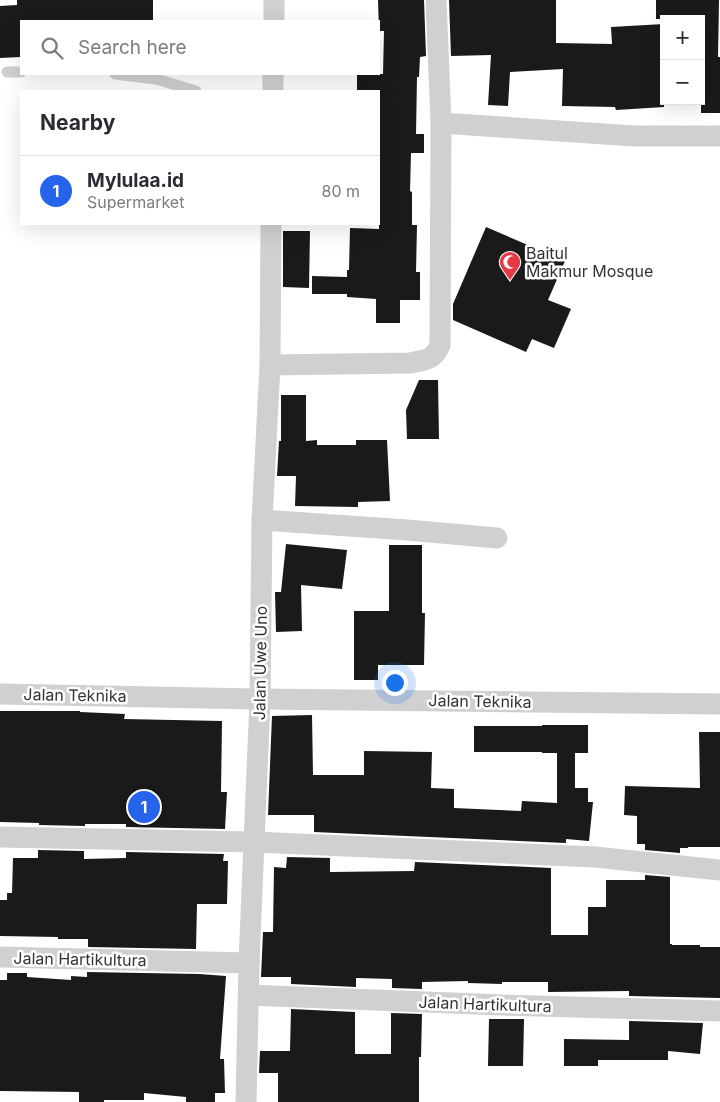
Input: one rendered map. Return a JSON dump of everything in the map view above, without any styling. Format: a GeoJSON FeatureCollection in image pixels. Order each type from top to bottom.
{"type":"FeatureCollection","features":[{"type":"Feature","properties":{"kind":"street"},"geometry":{"type":"LineString","coordinates":[[274,0],[274,20]]}},
{"type":"Feature","properties":{"kind":"street"},"geometry":{"type":"LineString","coordinates":[[270,365],[410,363],[424,361],[437,352],[440,344],[441,123],[436,0]]}},
{"type":"Feature","properties":{"kind":"street"},"geometry":{"type":"LineString","coordinates":[[272,90],[273,75]]}},
{"type":"Feature","properties":{"kind":"street"},"geometry":{"type":"LineString","coordinates":[[441,123],[634,136],[720,136]]}},
{"type":"Feature","properties":{"kind":"street","name":"Jalan Uwe Uno"},"geometry":{"type":"LineString","coordinates":[[246,1102],[249,963],[260,699],[262,520],[270,365],[271,225]]}},
{"type":"Feature","properties":{"kind":"street"},"geometry":{"type":"LineString","coordinates":[[262,520],[497,538]]}},
{"type":"Feature","properties":{"kind":"street","name":"Jalan Teknika"},"geometry":{"type":"LineString","coordinates":[[0,694],[720,704]]}},
{"type":"Feature","properties":{"kind":"street"},"geometry":{"type":"LineString","coordinates":[[0,837],[254,842],[595,857],[720,870]]}},
{"type":"Feature","properties":{"kind":"street","name":"Jalan Hartikultura"},"geometry":{"type":"LineString","coordinates":[[0,958],[249,963]]}},
{"type":"Feature","properties":{"kind":"street","name":"Jalan Hartikultura"},"geometry":{"type":"LineString","coordinates":[[249,996],[720,1011]]}},
{"type":"Feature","properties":{"kind":"lane"},"geometry":{"type":"LineString","coordinates":[[7,72],[20,72]]}},
{"type":"Feature","properties":{"kind":"lane"},"geometry":{"type":"LineString","coordinates":[[123,75],[156,79],[193,90]]}},
{"type":"Feature","properties":{"kind":"building"},"geometry":{"type":"Polygon","coordinates":[[[17,0],[153,0],[153,20],[20,20],[20,57],[0,58],[0,6],[17,5],[17,0]]]}},
{"type":"Feature","properties":{"kind":"building"},"geometry":{"type":"Polygon","coordinates":[[[378,0],[424,0],[426,56],[420,57],[419,77],[417,77],[416,134],[424,134],[424,153],[411,153],[410,191],[412,192],[412,225],[417,225],[416,272],[420,272],[420,300],[400,300],[400,323],[376,323],[376,299],[347,297],[347,294],[312,294],[312,276],[347,277],[347,270],[349,270],[350,228],[379,229],[380,225],[380,90],[357,90],[357,75],[383,74],[384,31],[380,31],[378,0]]]}},
{"type":"Feature","properties":{"kind":"building"},"geometry":{"type":"Polygon","coordinates":[[[449,0],[556,0],[556,43],[612,44],[611,27],[660,24],[660,105],[664,105],[664,107],[616,110],[615,107],[562,106],[563,69],[510,72],[508,106],[488,105],[491,55],[451,56],[449,0]]]}},
{"type":"Feature","properties":{"kind":"building"},"geometry":{"type":"Polygon","coordinates":[[[656,0],[719,0],[718,57],[720,57],[720,113],[701,113],[701,105],[705,105],[705,15],[660,15],[660,19],[656,19],[656,0]]]}},
{"type":"Feature","properties":{"kind":"building","name":"Baitul Makmur Mosque"},"geometry":{"type":"Polygon","coordinates":[[[486,227],[565,261],[548,300],[571,309],[554,348],[532,339],[526,352],[453,320],[453,304],[486,227]]]}},
{"type":"Feature","properties":{"kind":"building"},"geometry":{"type":"Polygon","coordinates":[[[283,231],[310,231],[309,288],[283,287],[283,231]]]}},
{"type":"Feature","properties":{"kind":"building"},"geometry":{"type":"Polygon","coordinates":[[[419,380],[438,380],[439,439],[407,439],[406,410],[419,380]]]}},
{"type":"Feature","properties":{"kind":"building"},"geometry":{"type":"Polygon","coordinates":[[[281,395],[306,395],[306,441],[317,440],[317,445],[356,445],[356,440],[387,440],[390,501],[358,502],[358,507],[295,506],[296,476],[277,476],[279,441],[281,441],[281,395]]]}},
{"type":"Feature","properties":{"kind":"building"},"geometry":{"type":"Polygon","coordinates":[[[286,544],[347,550],[342,589],[301,585],[302,631],[276,632],[275,592],[281,592],[286,544]]]}},
{"type":"Feature","properties":{"kind":"building"},"geometry":{"type":"Polygon","coordinates":[[[389,545],[422,545],[422,613],[425,613],[424,665],[378,665],[378,680],[354,680],[354,611],[389,611],[389,545]]]}},
{"type":"Feature","properties":{"kind":"building"},"geometry":{"type":"Polygon","coordinates":[[[0,711],[80,711],[125,714],[124,719],[222,721],[221,792],[227,792],[225,829],[126,827],[126,824],[85,824],[85,826],[0,822],[0,711]]]}},
{"type":"Feature","properties":{"kind":"building"},"geometry":{"type":"Polygon","coordinates":[[[312,715],[313,775],[364,775],[364,751],[432,752],[431,788],[454,789],[454,808],[521,811],[522,801],[557,803],[557,753],[474,752],[474,726],[588,725],[588,753],[575,753],[575,788],[588,788],[588,802],[593,802],[589,841],[566,839],[566,843],[314,832],[314,815],[268,815],[272,716],[312,715]]]}},
{"type":"Feature","properties":{"kind":"building"},"geometry":{"type":"Polygon","coordinates":[[[699,732],[720,732],[720,847],[680,848],[680,853],[645,850],[645,844],[637,844],[637,816],[624,815],[625,786],[700,788],[699,732]]]}},
{"type":"Feature","properties":{"kind":"building"},"geometry":{"type":"Polygon","coordinates":[[[38,850],[84,851],[84,859],[126,858],[126,852],[224,854],[223,861],[228,861],[227,904],[197,904],[196,949],[88,947],[88,939],[0,936],[0,900],[7,900],[7,893],[12,893],[13,858],[38,858],[38,850]]]}},
{"type":"Feature","properties":{"kind":"building"},"geometry":{"type":"Polygon","coordinates":[[[287,857],[330,858],[330,872],[414,871],[415,862],[551,868],[551,935],[588,935],[588,907],[606,907],[606,880],[645,880],[645,875],[670,877],[670,944],[720,947],[720,998],[629,996],[629,991],[548,992],[548,982],[502,982],[502,984],[468,983],[468,981],[422,982],[422,989],[392,988],[392,979],[356,978],[356,987],[291,984],[291,977],[261,977],[263,932],[273,932],[274,867],[286,868],[287,857]]]}},
{"type":"Feature","properties":{"kind":"building"},"geometry":{"type":"Polygon","coordinates":[[[87,972],[226,976],[220,1059],[224,1059],[225,1093],[215,1093],[215,1102],[186,1102],[186,1097],[144,1093],[144,1100],[79,1102],[79,1092],[0,1091],[0,980],[7,980],[7,973],[27,973],[27,977],[71,980],[71,976],[87,977],[87,972]]]}},
{"type":"Feature","properties":{"kind":"building"},"geometry":{"type":"Polygon","coordinates":[[[291,1009],[355,1012],[355,1054],[391,1054],[391,1013],[422,1014],[421,1057],[419,1057],[419,1102],[278,1102],[278,1073],[259,1073],[260,1051],[290,1051],[291,1009]]]}},
{"type":"Feature","properties":{"kind":"building"},"geometry":{"type":"Polygon","coordinates":[[[489,1019],[524,1019],[523,1066],[488,1066],[489,1019]]]}},
{"type":"Feature","properties":{"kind":"building"},"geometry":{"type":"Polygon","coordinates":[[[629,1021],[703,1023],[700,1054],[668,1051],[668,1060],[598,1060],[598,1066],[564,1066],[564,1039],[629,1040],[629,1021]]]}},
{"type":"Feature","properties":{"kind":"place","name":"Baitul Makmur Mosque"},"geometry":{"type":"Point","coordinates":[510,281]}},
{"type":"Feature","properties":{"kind":"place","name":"Mylulaa.id"},"geometry":{"type":"Point","coordinates":[144,807]}}]}
